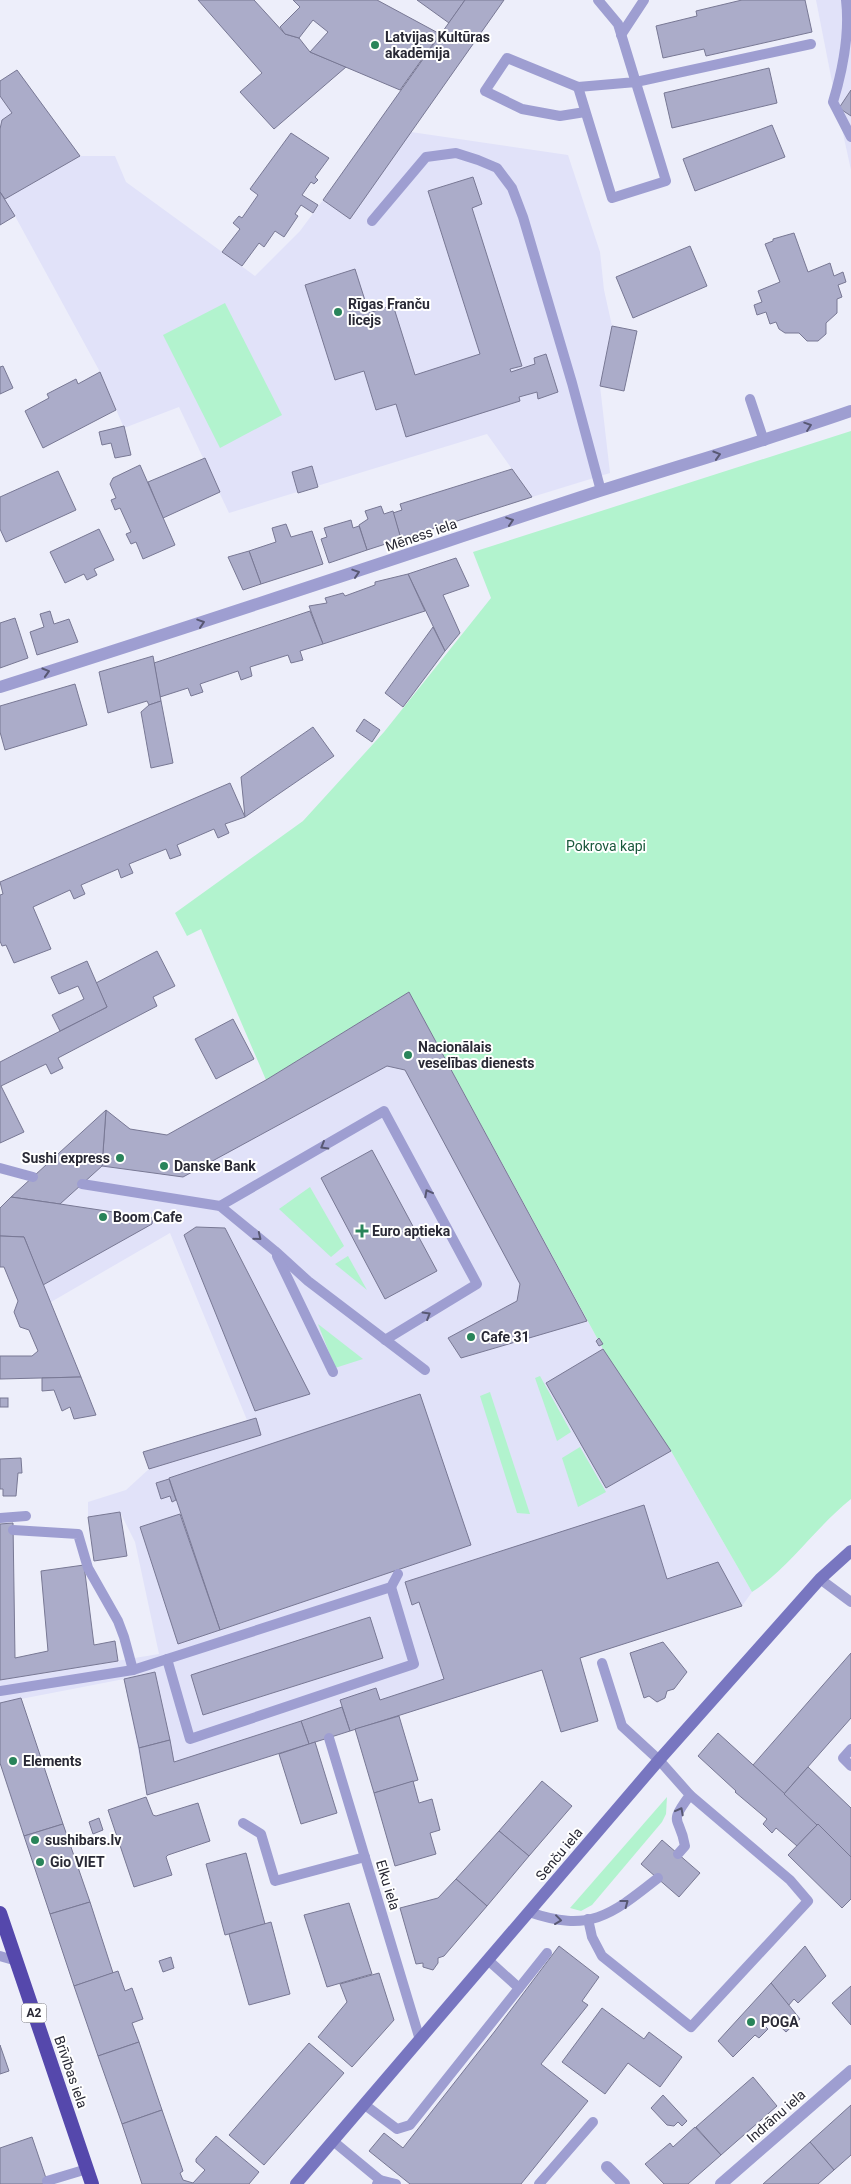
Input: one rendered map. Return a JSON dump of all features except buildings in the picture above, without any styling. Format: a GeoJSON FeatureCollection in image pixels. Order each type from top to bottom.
{"type":"FeatureCollection","features":[{"type":"Feature","properties":{"kind":"highway","name":"Brīvības iela"},"geometry":{"type":"LineString","coordinates":[[0,1913],[92,2184]]}},
{"type":"Feature","properties":{"kind":"main road","name":"Senču iela"},"geometry":{"type":"LineString","coordinates":[[296,2184],[334,2142],[659,1760],[820,1579],[851,1550]]}},
{"type":"Feature","properties":{"kind":"street","name":"Mēness iela"},"geometry":{"type":"LineString","coordinates":[[0,687],[356,573],[601,491],[851,412]]}},
{"type":"Feature","properties":{"kind":"street","name":"Indrānu iela"},"geometry":{"type":"LineString","coordinates":[[721,2184],[851,2071]]}},
{"type":"Feature","properties":{"kind":"street"},"geometry":{"type":"LineString","coordinates":[[607,2167],[624,2184]]}},
{"type":"Feature","properties":{"kind":"lane"},"geometry":{"type":"LineString","coordinates":[[578,87],[612,198],[666,180],[618,24],[598,0]]}},
{"type":"Feature","properties":{"kind":"lane"},"geometry":{"type":"LineString","coordinates":[[621,35],[644,0]]}},
{"type":"Feature","properties":{"kind":"lane"},"geometry":{"type":"LineString","coordinates":[[846,0],[848,22],[838,85],[833,102],[851,137]]}},
{"type":"Feature","properties":{"kind":"lane"},"geometry":{"type":"LineString","coordinates":[[585,112],[560,116],[522,109],[485,91],[507,58],[578,87],[636,82],[811,44]]}},
{"type":"Feature","properties":{"kind":"lane"},"geometry":{"type":"LineString","coordinates":[[372,222],[426,157],[456,154],[497,168],[512,188],[523,217],[572,383],[601,491]]}},
{"type":"Feature","properties":{"kind":"lane"},"geometry":{"type":"LineString","coordinates":[[750,399],[764,441]]}},
{"type":"Feature","properties":{"kind":"lane"},"geometry":{"type":"LineString","coordinates":[[220,1206],[384,1111],[477,1284],[385,1340]]}},
{"type":"Feature","properties":{"kind":"lane"},"geometry":{"type":"LineString","coordinates":[[2,1171],[33,1177]]}},
{"type":"Feature","properties":{"kind":"lane"},"geometry":{"type":"LineString","coordinates":[[82,1184],[220,1206],[308,1281],[425,1370]]}},
{"type":"Feature","properties":{"kind":"lane"},"geometry":{"type":"LineString","coordinates":[[275,1251],[334,1372]]}},
{"type":"Feature","properties":{"kind":"lane"},"geometry":{"type":"LineString","coordinates":[[0,1518],[26,1516]]}},
{"type":"Feature","properties":{"kind":"lane"},"geometry":{"type":"LineString","coordinates":[[12,1530],[78,1534],[88,1568],[121,1629],[128,1648],[132,1670]]}},
{"type":"Feature","properties":{"kind":"lane"},"geometry":{"type":"LineString","coordinates":[[0,1691],[132,1670],[390,1587],[398,1574]]}},
{"type":"Feature","properties":{"kind":"lane"},"geometry":{"type":"LineString","coordinates":[[820,1579],[851,1602]]}},
{"type":"Feature","properties":{"kind":"lane"},"geometry":{"type":"LineString","coordinates":[[167,1659],[190,1739],[414,1664],[390,1587]]}},
{"type":"Feature","properties":{"kind":"lane"},"geometry":{"type":"LineString","coordinates":[[588,1919],[592,1937],[602,1956],[692,2027],[808,1901],[790,1880],[690,1795],[659,1760],[622,1726],[602,1663]]}},
{"type":"Feature","properties":{"kind":"lane","name":"Elku iela"},"geometry":{"type":"LineString","coordinates":[[329,1738],[420,2040]]}},
{"type":"Feature","properties":{"kind":"lane"},"geometry":{"type":"LineString","coordinates":[[851,1749],[843,1758],[851,1766]]}},
{"type":"Feature","properties":{"kind":"lane"},"geometry":{"type":"LineString","coordinates":[[678,1854],[685,1846],[683,1834],[678,1829],[677,1813],[690,1795]]}},
{"type":"Feature","properties":{"kind":"lane"},"geometry":{"type":"LineString","coordinates":[[243,1824],[261,1834],[275,1881],[365,1857]]}},
{"type":"Feature","properties":{"kind":"lane"},"geometry":{"type":"LineString","coordinates":[[529,1912],[554,1921],[604,1916],[619,1908],[658,1878]]}},
{"type":"Feature","properties":{"kind":"lane"},"geometry":{"type":"LineString","coordinates":[[365,2105],[397,2129],[410,2125],[547,1953]]}},
{"type":"Feature","properties":{"kind":"lane"},"geometry":{"type":"LineString","coordinates":[[0,1956],[17,1961]]}},
{"type":"Feature","properties":{"kind":"lane"},"geometry":{"type":"LineString","coordinates":[[488,1960],[519,1988]]}},
{"type":"Feature","properties":{"kind":"lane"},"geometry":{"type":"LineString","coordinates":[[539,2184],[593,2122]]}},
{"type":"Feature","properties":{"kind":"lane"},"geometry":{"type":"LineString","coordinates":[[334,2142],[379,2182],[396,2184]]}},
{"type":"Feature","properties":{"kind":"lane"},"geometry":{"type":"LineString","coordinates":[[47,2181],[87,2169]]}},
{"type":"Feature","properties":{"kind":"shaded area"},"geometry":{"type":"Polygon","coordinates":[[[816,0],[851,0],[851,170],[835,97],[816,0]]]}},
{"type":"Feature","properties":{"kind":"shaded area","name":"Rīgas Franču licejs"},"geometry":{"type":"Polygon","coordinates":[[[17,70],[80,156],[115,156],[126,182],[255,276],[300,231],[323,200],[411,132],[568,155],[600,252],[604,290],[612,326],[600,386],[610,473],[532,497],[487,434],[229,513],[179,407],[124,428],[100,372],[15,216],[0,225],[0,81],[17,70]]]}},
{"type":"Feature","properties":{"kind":"shaded area"},"geometry":{"type":"Polygon","coordinates":[[[409,992],[603,1349],[671,1451],[752,1592],[742,1606],[580,1658],[598,1721],[561,1732],[542,1670],[147,1795],[124,1679],[0,1703],[0,1680],[159,1654],[135,1542],[120,1512],[88,1517],[88,1502],[126,1490],[149,1469],[143,1452],[247,1420],[170,1233],[51,1302],[0,1236],[0,1208],[106,1110],[130,1129],[168,1135],[266,1080],[409,992]]]}},
{"type":"Feature","properties":{"kind":"green space"},"geometry":{"type":"Polygon","coordinates":[[[225,303],[282,415],[220,448],[163,335],[225,303]]]}},
{"type":"Feature","properties":{"kind":"green space","name":"Pokrova kapi"},"geometry":{"type":"Polygon","coordinates":[[[851,431],[851,1499],[778,1572],[752,1592],[671,1451],[603,1349],[409,992],[266,1080],[201,929],[187,936],[175,913],[303,821],[384,732],[491,598],[473,552],[851,431]]]}},
{"type":"Feature","properties":{"kind":"green space"},"geometry":{"type":"Polygon","coordinates":[[[310,1187],[344,1246],[331,1257],[279,1209],[310,1187]]]}},
{"type":"Feature","properties":{"kind":"green space"},"geometry":{"type":"Polygon","coordinates":[[[348,1256],[367,1290],[335,1264],[348,1256]]]}},
{"type":"Feature","properties":{"kind":"green space"},"geometry":{"type":"Polygon","coordinates":[[[318,1324],[363,1359],[335,1368],[318,1324]]]}},
{"type":"Feature","properties":{"kind":"green space"},"geometry":{"type":"Polygon","coordinates":[[[540,1376],[571,1432],[557,1441],[535,1378],[540,1376]]]}},
{"type":"Feature","properties":{"kind":"green space"},"geometry":{"type":"Polygon","coordinates":[[[490,1392],[530,1514],[517,1513],[480,1396],[490,1392]]]}},
{"type":"Feature","properties":{"kind":"green space"},"geometry":{"type":"Polygon","coordinates":[[[580,1447],[606,1492],[578,1507],[562,1458],[580,1447]]]}},
{"type":"Feature","properties":{"kind":"green space"},"geometry":{"type":"Polygon","coordinates":[[[667,1797],[666,1814],[662,1822],[592,1905],[581,1911],[570,1908],[667,1797]]]}},
{"type":"Feature","properties":{"kind":"place","name":"Latvijas Kultūras akadēmija"},"geometry":{"type":"Point","coordinates":[375,45]}},
{"type":"Feature","properties":{"kind":"place","name":"Rīgas Franču licejs"},"geometry":{"type":"Point","coordinates":[338,312]}},
{"type":"Feature","properties":{"kind":"place","name":"Nacionālais veselības dienests"},"geometry":{"type":"Point","coordinates":[408,1055]}},
{"type":"Feature","properties":{"kind":"place","name":"Sushi express"},"geometry":{"type":"Point","coordinates":[120,1158]}},
{"type":"Feature","properties":{"kind":"place","name":"Danske Bank"},"geometry":{"type":"Point","coordinates":[164,1166]}},
{"type":"Feature","properties":{"kind":"place","name":"Boom Cafe"},"geometry":{"type":"Point","coordinates":[103,1217]}},
{"type":"Feature","properties":{"kind":"place","name":"Euro aptieka"},"geometry":{"type":"Point","coordinates":[362,1231]}},
{"type":"Feature","properties":{"kind":"place","name":"Cafe 31"},"geometry":{"type":"Point","coordinates":[471,1337]}},
{"type":"Feature","properties":{"kind":"place","name":"Elements"},"geometry":{"type":"Point","coordinates":[13,1761]}},
{"type":"Feature","properties":{"kind":"place","name":"sushibars.lv"},"geometry":{"type":"Point","coordinates":[35,1840]}},
{"type":"Feature","properties":{"kind":"place","name":"Gio VIET"},"geometry":{"type":"Point","coordinates":[40,1862]}},
{"type":"Feature","properties":{"kind":"place","name":"POGA"},"geometry":{"type":"Point","coordinates":[751,2022]}}]}
